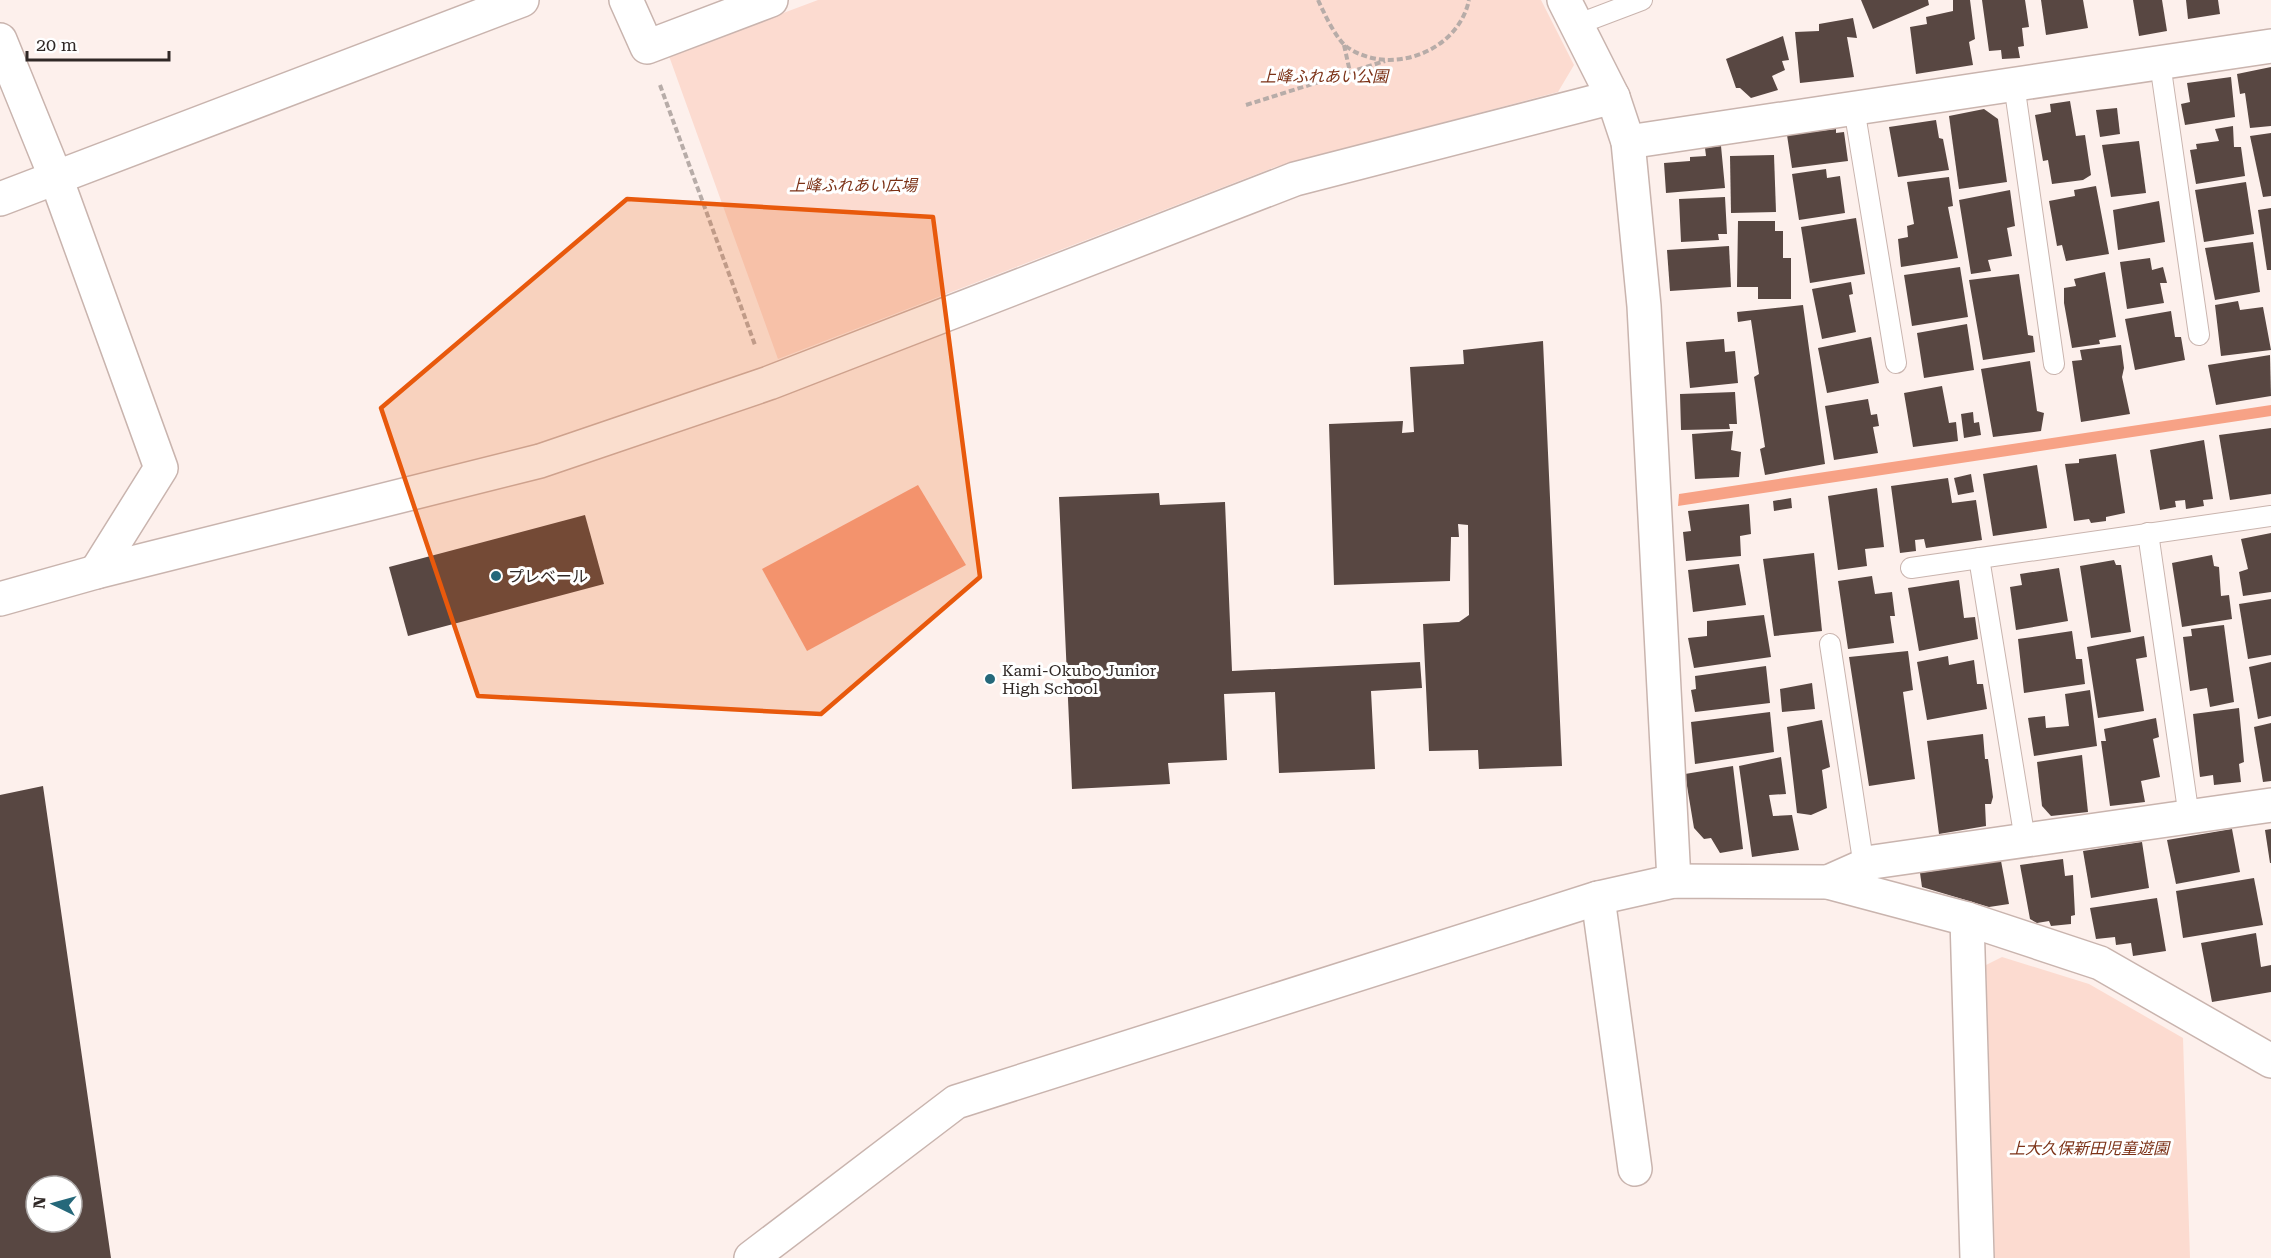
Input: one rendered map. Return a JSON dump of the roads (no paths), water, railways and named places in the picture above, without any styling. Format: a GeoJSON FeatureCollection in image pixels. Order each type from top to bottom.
{"type":"FeatureCollection","features":[{"type":"Feature","properties":{"kind":"street"},"geometry":{"type":"LineString","coordinates":[[0,199],[522,0]]}},
{"type":"Feature","properties":{"kind":"street"},"geometry":{"type":"LineString","coordinates":[[626,0],[647,47],[771,0]]}},
{"type":"Feature","properties":{"kind":"street"},"geometry":{"type":"LineString","coordinates":[[1570,12],[1613,97],[1628,141],[1644,306],[1674,880]]}},
{"type":"Feature","properties":{"kind":"street"},"geometry":{"type":"LineString","coordinates":[[0,40],[56,178],[161,468],[96,572]]}},
{"type":"Feature","properties":{"kind":"street"},"geometry":{"type":"LineString","coordinates":[[1628,141],[2271,46]]}},
{"type":"Feature","properties":{"kind":"street"},"geometry":{"type":"LineString","coordinates":[[0,599],[96,572],[540,461],[769,383],[1295,178],[1613,97]]}},
{"type":"Feature","properties":{"kind":"street"},"geometry":{"type":"LineString","coordinates":[[1828,882],[1873,862],[2271,805]]}},
{"type":"Feature","properties":{"kind":"street"},"geometry":{"type":"LineString","coordinates":[[751,1258],[956,1102],[1598,898],[1674,880],[1828,882],[1967,919],[2100,963],[2271,1062]]}},
{"type":"Feature","properties":{"kind":"street"},"geometry":{"type":"LineString","coordinates":[[1598,898],[1635,1169]]}},
{"type":"Feature","properties":{"kind":"street"},"geometry":{"type":"LineString","coordinates":[[1967,919],[1977,1258]]}},
{"type":"Feature","properties":{"kind":"lane"},"geometry":{"type":"LineString","coordinates":[[1570,12],[1642,0]]}},
{"type":"Feature","properties":{"kind":"lane"},"geometry":{"type":"LineString","coordinates":[[2160,63],[2199,335]]}},
{"type":"Feature","properties":{"kind":"lane"},"geometry":{"type":"LineString","coordinates":[[2014,84],[2054,364]]}},
{"type":"Feature","properties":{"kind":"lane"},"geometry":{"type":"LineString","coordinates":[[1854,108],[1896,363]]}},
{"type":"Feature","properties":{"kind":"lane"},"geometry":{"type":"LineString","coordinates":[[1911,568],[2271,516]]}},
{"type":"Feature","properties":{"kind":"lane"},"geometry":{"type":"LineString","coordinates":[[2148,533],[2189,817]]}},
{"type":"Feature","properties":{"kind":"lane"},"geometry":{"type":"LineString","coordinates":[[1979,558],[2025,840]]}},
{"type":"Feature","properties":{"kind":"lane"},"geometry":{"type":"LineString","coordinates":[[1830,644],[1864,867]]}},
{"type":"Feature","properties":{"kind":"place","name":"プレベール"},"geometry":{"type":"Point","coordinates":[496,576]}},
{"type":"Feature","properties":{"kind":"place","name":"Kami-Okubo Junior High School"},"geometry":{"type":"Point","coordinates":[990,679]}},
{"type":"Feature","properties":{"kind":"park label","name":"上峰ふれあい公園"},"geometry":{"type":"Point","coordinates":[1324,76]}},
{"type":"Feature","properties":{"kind":"park label","name":"上峰ふれあい広場"},"geometry":{"type":"Point","coordinates":[853,185]}},
{"type":"Feature","properties":{"kind":"park label","name":"上大久保新田児童遊園"},"geometry":{"type":"Point","coordinates":[2089,1148]}}]}
